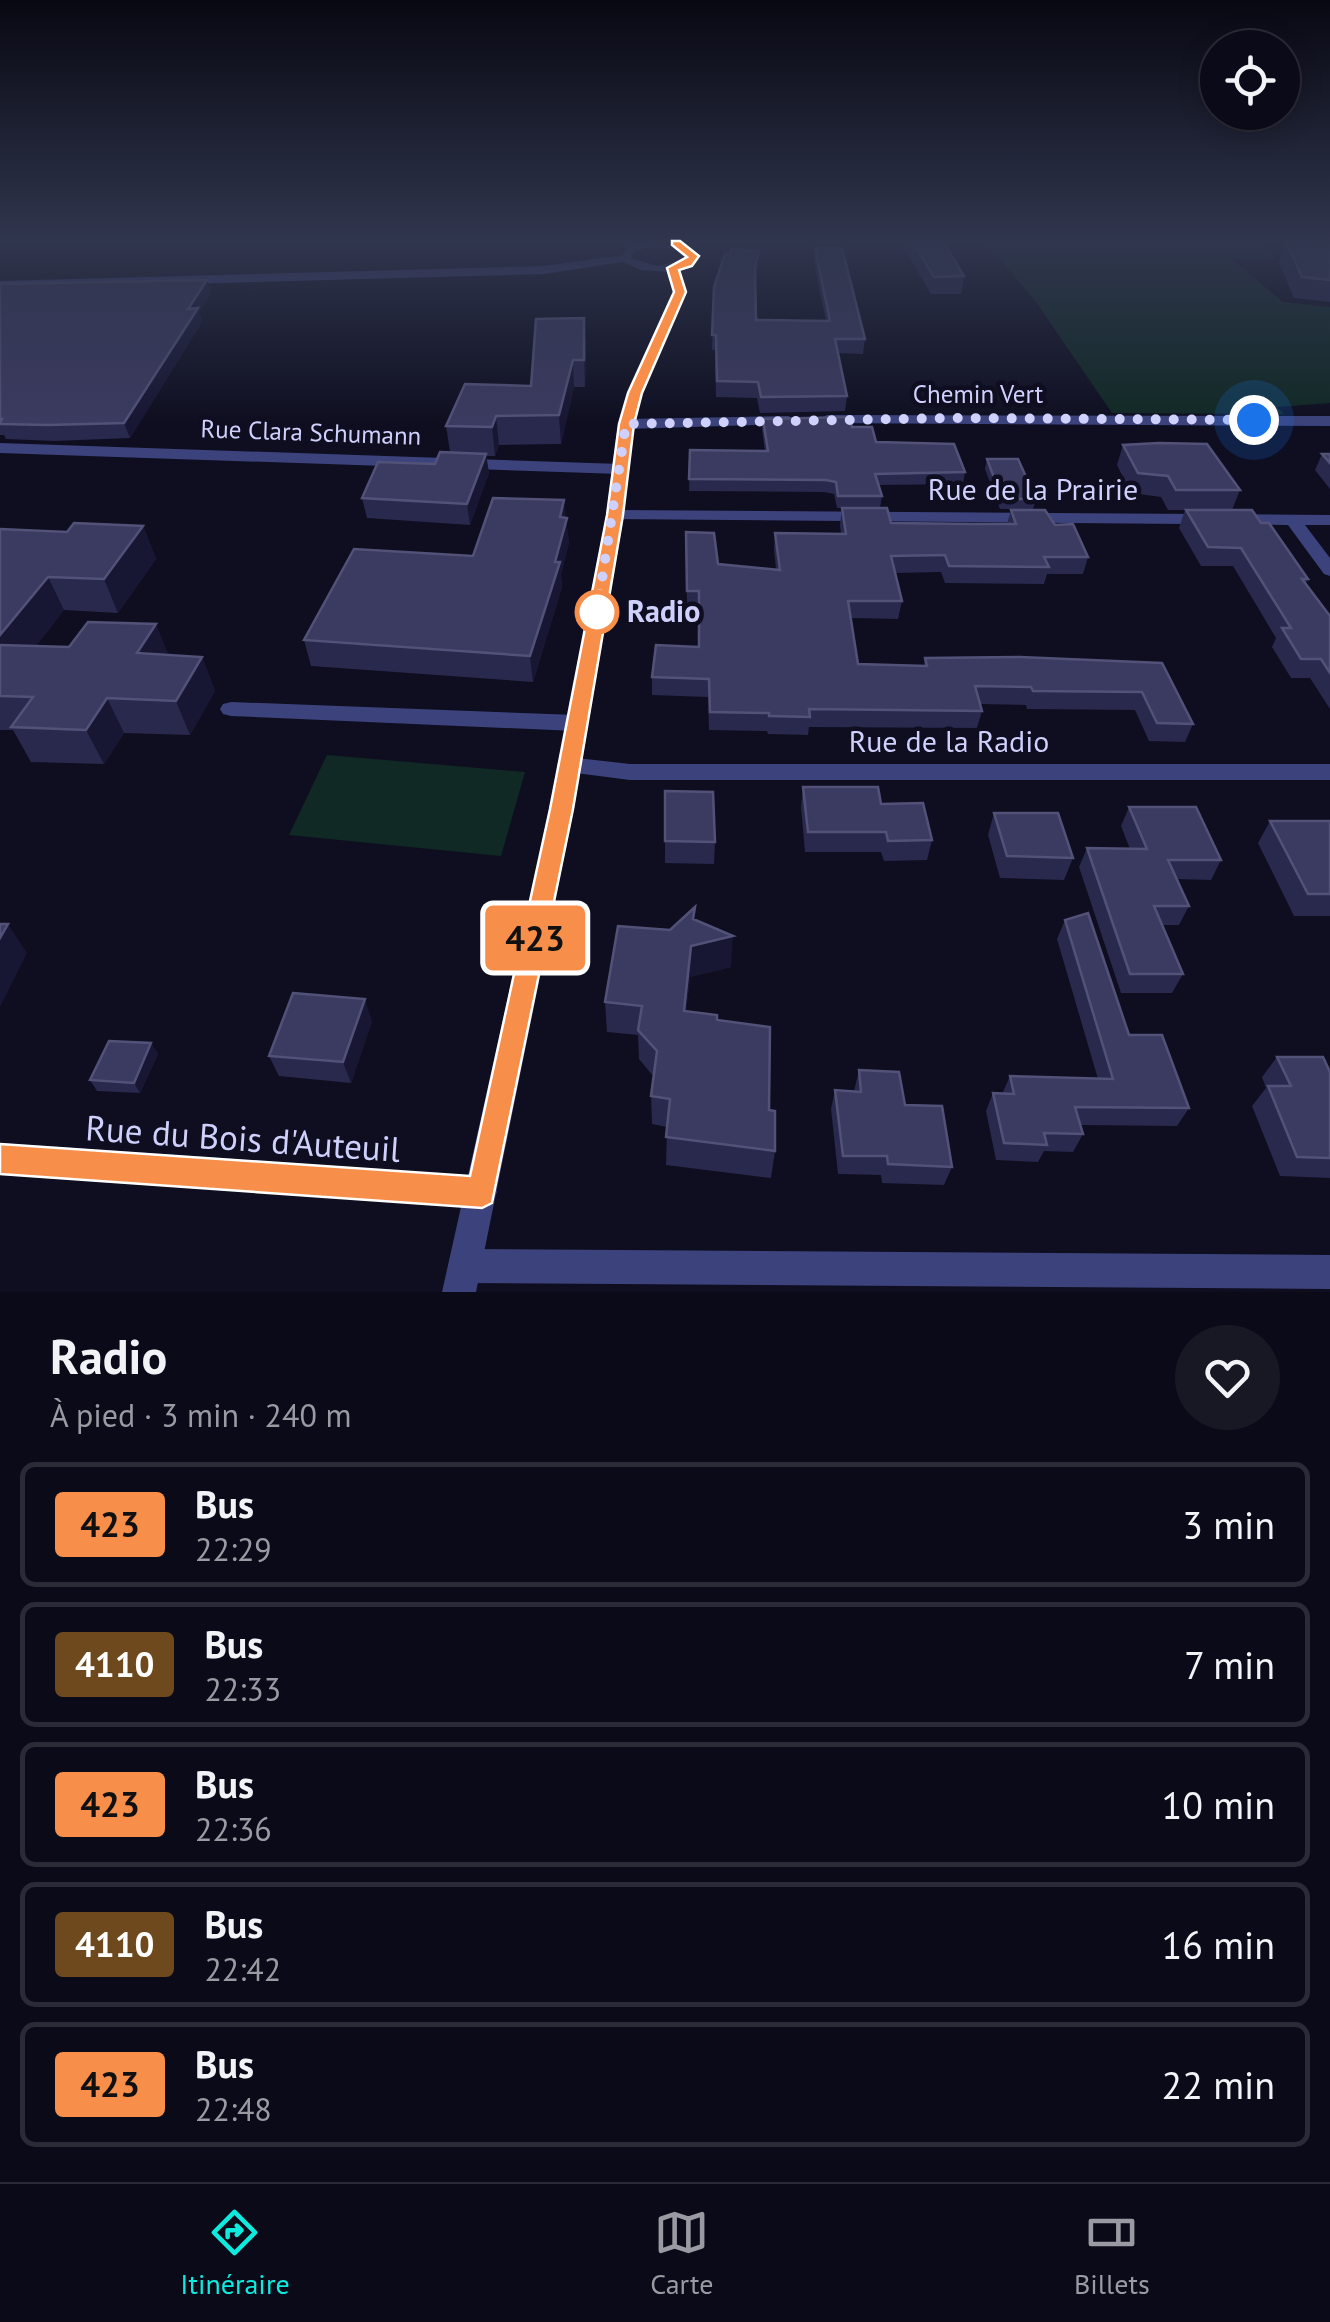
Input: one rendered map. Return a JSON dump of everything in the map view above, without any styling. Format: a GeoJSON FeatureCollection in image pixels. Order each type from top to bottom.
{"type":"FeatureCollection","features":[{"type":"Feature","properties":{"kind":"street"},"geometry":{"type":"LineString","coordinates":[[675,303],[635,393],[626,424],[615,515],[568,765],[462,1279],[1330,1272]]}},
{"type":"Feature","properties":{"kind":"street","name":"Chemin Vert"},"geometry":{"type":"LineString","coordinates":[[626,424],[956,418],[1330,420]]}},
{"type":"Feature","properties":{"kind":"street","name":"Rue Clara Schumann"},"geometry":{"type":"LineString","coordinates":[[0,448],[620,468]]}},
{"type":"Feature","properties":{"kind":"street","name":"Rue de la Prairie"},"geometry":{"type":"LineString","coordinates":[[615,515],[1330,520]]}},
{"type":"Feature","properties":{"kind":"street"},"geometry":{"type":"LineString","coordinates":[[1292,519],[1330,570]]}},
{"type":"Feature","properties":{"kind":"street"},"geometry":{"type":"LineString","coordinates":[[231,709],[576,723]]}},
{"type":"Feature","properties":{"kind":"street","name":"Rue de la Radio"},"geometry":{"type":"LineString","coordinates":[[568,765],[630,772],[1330,772]]}},
{"type":"Feature","properties":{"kind":"street","name":"Rue du Bois d'Auteuil"},"geometry":{"type":"LineString","coordinates":[[0,1159],[482,1192]]}},
{"type":"Feature","properties":{"kind":"green space"},"geometry":{"type":"Polygon","coordinates":[[[1037,303],[1295,303],[1330,307],[1330,403],[1277,407],[1284,414],[1112,413],[1037,303]]]}},
{"type":"Feature","properties":{"kind":"green space"},"geometry":{"type":"Polygon","coordinates":[[[327,755],[525,772],[501,856],[289,835],[327,755]]]}},
{"type":"Feature","properties":{"kind":"building"},"geometry":{"type":"Polygon","coordinates":[[[0,303],[192,303],[188,309],[198,308],[124,423],[0,424],[0,303]]]}},
{"type":"Feature","properties":{"kind":"building"},"geometry":{"type":"Polygon","coordinates":[[[713,303],[756,303],[756,320],[830,321],[826,303],[856,303],[865,339],[835,339],[847,396],[761,397],[758,382],[717,381],[713,303]]]}},
{"type":"Feature","properties":{"kind":"building"},"geometry":{"type":"Polygon","coordinates":[[[584,318],[584,360],[573,360],[559,415],[496,416],[492,427],[446,426],[465,384],[531,386],[536,319],[584,318]]]}},
{"type":"Feature","properties":{"kind":"building"},"geometry":{"type":"Polygon","coordinates":[[[850,417],[852,427],[872,427],[876,442],[954,444],[965,472],[875,474],[882,496],[838,496],[836,482],[826,480],[689,479],[690,450],[768,451],[763,419],[850,417]]]}},
{"type":"Feature","properties":{"kind":"building"},"geometry":{"type":"Polygon","coordinates":[[[1207,444],[1240,490],[1176,490],[1168,476],[1138,473],[1123,445],[1207,444]]]}},
{"type":"Feature","properties":{"kind":"building"},"geometry":{"type":"Polygon","coordinates":[[[440,452],[486,454],[467,504],[362,498],[378,462],[435,464],[440,452]]]}},
{"type":"Feature","properties":{"kind":"building"},"geometry":{"type":"Polygon","coordinates":[[[987,459],[1018,459],[1036,499],[1002,499],[987,459]]]}},
{"type":"Feature","properties":{"kind":"building"},"geometry":{"type":"Polygon","coordinates":[[[493,498],[564,500],[560,517],[567,518],[555,562],[560,562],[530,656],[304,640],[354,549],[473,556],[493,498]]]}},
{"type":"Feature","properties":{"kind":"building"},"geometry":{"type":"Polygon","coordinates":[[[842,508],[887,508],[891,523],[973,524],[1016,524],[1011,510],[1045,510],[1055,525],[1073,524],[1088,557],[1044,557],[1049,567],[949,566],[945,555],[891,556],[902,601],[848,601],[858,664],[927,666],[925,658],[1020,657],[1162,663],[1193,724],[1157,723],[1142,692],[1033,691],[1031,687],[975,686],[982,711],[809,709],[810,717],[710,712],[709,679],[652,677],[656,645],[699,647],[699,591],[687,591],[686,532],[714,533],[718,564],[780,570],[775,533],[846,534],[842,508]]]}},
{"type":"Feature","properties":{"kind":"building"},"geometry":{"type":"Polygon","coordinates":[[[1186,510],[1252,510],[1261,523],[1269,523],[1308,579],[1302,579],[1330,616],[1330,673],[1321,659],[1301,659],[1282,628],[1291,628],[1241,548],[1208,547],[1186,510]]]}},
{"type":"Feature","properties":{"kind":"building"},"geometry":{"type":"Polygon","coordinates":[[[74,523],[143,526],[104,579],[48,577],[0,635],[0,529],[67,532],[74,523]]]}},
{"type":"Feature","properties":{"kind":"building"},"geometry":{"type":"Polygon","coordinates":[[[88,622],[156,624],[137,653],[202,657],[176,701],[107,698],[86,730],[11,727],[33,697],[0,696],[0,645],[69,647],[88,622]]]}},
{"type":"Feature","properties":{"kind":"building"},"geometry":{"type":"Polygon","coordinates":[[[803,787],[878,787],[881,804],[923,803],[932,840],[888,841],[886,832],[808,832],[803,787]]]}},
{"type":"Feature","properties":{"kind":"building"},"geometry":{"type":"Polygon","coordinates":[[[665,791],[713,792],[715,842],[665,841],[665,791]]]}},
{"type":"Feature","properties":{"kind":"building"},"geometry":{"type":"Polygon","coordinates":[[[1129,807],[1196,807],[1221,860],[1168,860],[1189,906],[1154,906],[1183,974],[1130,974],[1087,848],[1147,849],[1129,807]]]}},
{"type":"Feature","properties":{"kind":"building"},"geometry":{"type":"Polygon","coordinates":[[[994,813],[1058,813],[1073,858],[1007,856],[994,813]]]}},
{"type":"Feature","properties":{"kind":"building"},"geometry":{"type":"Polygon","coordinates":[[[1270,821],[1330,821],[1330,894],[1308,894],[1270,821]]]}},
{"type":"Feature","properties":{"kind":"building"},"geometry":{"type":"Polygon","coordinates":[[[695,907],[693,919],[733,936],[691,946],[684,1011],[770,1027],[769,1110],[775,1111],[775,1151],[666,1137],[670,1099],[651,1096],[657,1051],[638,1030],[642,1006],[605,1002],[618,926],[670,930],[695,907]]]}},
{"type":"Feature","properties":{"kind":"building"},"geometry":{"type":"Polygon","coordinates":[[[1088,913],[1129,1035],[1162,1035],[1189,1108],[1075,1107],[1083,1134],[1044,1133],[1047,1145],[1004,1143],[993,1093],[1014,1094],[1010,1076],[1113,1079],[1065,920],[1088,913]]]}},
{"type":"Feature","properties":{"kind":"building"},"geometry":{"type":"Polygon","coordinates":[[[293,993],[365,999],[343,1062],[269,1056],[293,993]]]}},
{"type":"Feature","properties":{"kind":"building"},"geometry":{"type":"Polygon","coordinates":[[[109,1041],[151,1043],[134,1083],[90,1080],[109,1041]]]}},
{"type":"Feature","properties":{"kind":"building"},"geometry":{"type":"Polygon","coordinates":[[[1277,1057],[1323,1057],[1330,1072],[1330,1158],[1297,1157],[1268,1086],[1291,1086],[1277,1057]]]}},
{"type":"Feature","properties":{"kind":"building"},"geometry":{"type":"Polygon","coordinates":[[[859,1070],[899,1072],[905,1105],[942,1106],[952,1167],[888,1164],[887,1156],[843,1156],[835,1090],[861,1092],[859,1070]]]}},
{"type":"Feature","properties":{"kind":"bus line","name":"423"},"geometry":{"type":"LineString","coordinates":[[0,1159],[482,1192],[562,809],[615,515],[626,424],[635,393],[675,303]]}},
{"type":"Feature","properties":{"kind":"place","name":"Radio"},"geometry":{"type":"Point","coordinates":[597,612]}},
{"type":"Feature","properties":{"kind":"route"},"geometry":{"type":"LineString","coordinates":[[597,612],[615,515],[626,424],[956,418],[1254,420]]}}]}
